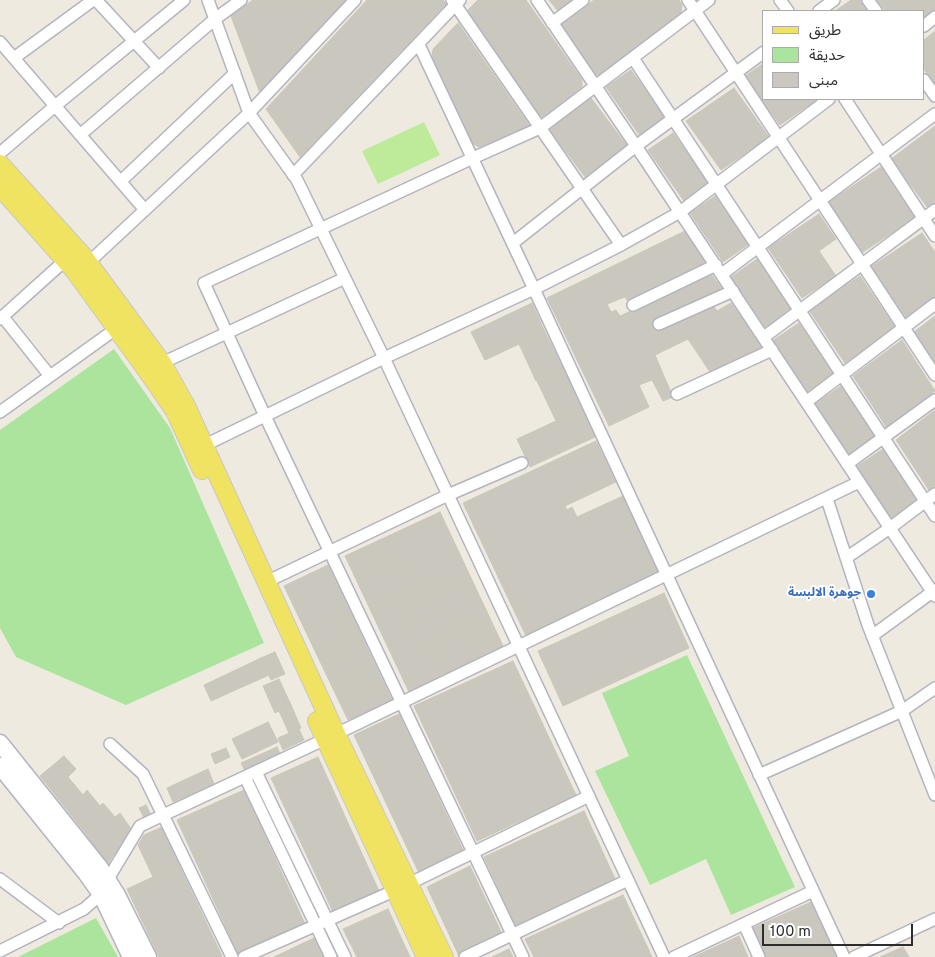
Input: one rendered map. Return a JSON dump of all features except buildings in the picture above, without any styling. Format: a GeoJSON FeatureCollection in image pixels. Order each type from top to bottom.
{"type":"FeatureCollection","features":[{"type":"Feature","properties":{"kind":"main road"},"geometry":{"type":"LineString","coordinates":[[0,164],[162,363],[186,406],[198,448],[257,588],[331,737],[402,887],[444,957]]}},
{"type":"Feature","properties":{"kind":"main road"},"geometry":{"type":"LineString","coordinates":[[0,187],[77,258],[117,328],[198,448],[266,582],[331,737]]}},
{"type":"Feature","properties":{"kind":"main road"},"geometry":{"type":"LineString","coordinates":[[0,743],[70,828],[104,887],[131,957]]}},
{"type":"Feature","properties":{"kind":"main road"},"geometry":{"type":"LineString","coordinates":[[0,766],[86,873],[117,895],[148,957]]}},
{"type":"Feature","properties":{"kind":"main road"},"geometry":{"type":"LineString","coordinates":[[402,887],[426,957]]}},
{"type":"Feature","properties":{"kind":"street"},"geometry":{"type":"LineString","coordinates":[[0,153],[184,0]]}},
{"type":"Feature","properties":{"kind":"street"},"geometry":{"type":"LineString","coordinates":[[208,0],[249,113],[294,175],[321,229],[384,358],[664,957]]}},
{"type":"Feature","properties":{"kind":"street"},"geometry":{"type":"LineString","coordinates":[[80,135],[215,19],[241,0]]}},
{"type":"Feature","properties":{"kind":"street"},"geometry":{"type":"LineString","coordinates":[[50,376],[2,314],[145,210],[249,113],[356,0]]}},
{"type":"Feature","properties":{"kind":"street"},"geometry":{"type":"LineString","coordinates":[[537,0],[733,290],[858,482],[934,593],[872,636]]}},
{"type":"Feature","properties":{"kind":"street"},"geometry":{"type":"LineString","coordinates":[[552,22],[583,0]]}},
{"type":"Feature","properties":{"kind":"street"},"geometry":{"type":"LineString","coordinates":[[688,0],[935,375]]}},
{"type":"Feature","properties":{"kind":"street"},"geometry":{"type":"LineString","coordinates":[[523,957],[265,416],[204,283],[540,128],[709,0]]}},
{"type":"Feature","properties":{"kind":"street"},"geometry":{"type":"LineString","coordinates":[[820,10],[834,0]]}},
{"type":"Feature","properties":{"kind":"street"},"geometry":{"type":"LineString","coordinates":[[14,58],[89,2],[135,40],[159,68]]}},
{"type":"Feature","properties":{"kind":"street"},"geometry":{"type":"LineString","coordinates":[[294,175],[419,44],[456,2],[621,245]]}},
{"type":"Feature","properties":{"kind":"street"},"geometry":{"type":"LineString","coordinates":[[0,42],[145,210]]}},
{"type":"Feature","properties":{"kind":"street"},"geometry":{"type":"LineString","coordinates":[[419,44],[844,957]]}},
{"type":"Feature","properties":{"kind":"street"},"geometry":{"type":"LineString","coordinates":[[513,243],[636,146],[762,53]]}},
{"type":"Feature","properties":{"kind":"street"},"geometry":{"type":"LineString","coordinates":[[633,58],[935,516]]}},
{"type":"Feature","properties":{"kind":"street"},"geometry":{"type":"LineString","coordinates":[[120,181],[235,73]]}},
{"type":"Feature","properties":{"kind":"street"},"geometry":{"type":"LineString","coordinates":[[925,81],[935,96]]}},
{"type":"Feature","properties":{"kind":"street"},"geometry":{"type":"LineString","coordinates":[[198,448],[384,358],[534,289],[621,245],[680,212],[828,100]]}},
{"type":"Feature","properties":{"kind":"street"},"geometry":{"type":"LineString","coordinates":[[846,100],[935,236]]}},
{"type":"Feature","properties":{"kind":"street"},"geometry":{"type":"LineString","coordinates":[[633,305],[719,270],[758,246],[935,114]]}},
{"type":"Feature","properties":{"kind":"street"},"geometry":{"type":"LineString","coordinates":[[764,337],[935,210]]}},
{"type":"Feature","properties":{"kind":"street"},"geometry":{"type":"LineString","coordinates":[[162,363],[345,278]]}},
{"type":"Feature","properties":{"kind":"street"},"geometry":{"type":"LineString","coordinates":[[659,324],[733,290]]}},
{"type":"Feature","properties":{"kind":"street"},"geometry":{"type":"LineString","coordinates":[[806,402],[935,304]]}},
{"type":"Feature","properties":{"kind":"street"},"geometry":{"type":"LineString","coordinates":[[0,412],[117,328]]}},
{"type":"Feature","properties":{"kind":"street"},"geometry":{"type":"LineString","coordinates":[[677,394],[772,350]]}},
{"type":"Feature","properties":{"kind":"street"},"geometry":{"type":"LineString","coordinates":[[847,464],[935,400]]}},
{"type":"Feature","properties":{"kind":"street"},"geometry":{"type":"LineString","coordinates":[[266,582],[448,495],[522,463]]}},
{"type":"Feature","properties":{"kind":"street"},"geometry":{"type":"LineString","coordinates":[[0,951],[84,910],[104,887],[140,826],[402,703],[858,482]]}},
{"type":"Feature","properties":{"kind":"street"},"geometry":{"type":"LineString","coordinates":[[846,558],[935,494]]}},
{"type":"Feature","properties":{"kind":"street"},"geometry":{"type":"LineString","coordinates":[[826,499],[872,636],[902,712],[931,773],[935,795]]}},
{"type":"Feature","properties":{"kind":"street"},"geometry":{"type":"LineString","coordinates":[[759,775],[902,712],[935,688]]}},
{"type":"Feature","properties":{"kind":"street"},"geometry":{"type":"LineString","coordinates":[[110,744],[143,774],[232,957]]}},
{"type":"Feature","properties":{"kind":"street"},"geometry":{"type":"LineString","coordinates":[[256,772],[345,957]]}},
{"type":"Feature","properties":{"kind":"street"},"geometry":{"type":"LineString","coordinates":[[244,778],[331,957]]}},
{"type":"Feature","properties":{"kind":"street"},"geometry":{"type":"LineString","coordinates":[[244,957],[402,887],[589,796]]}},
{"type":"Feature","properties":{"kind":"street"},"geometry":{"type":"LineString","coordinates":[[0,879],[59,922]]}},
{"type":"Feature","properties":{"kind":"street"},"geometry":{"type":"LineString","coordinates":[[465,957],[628,880]]}},
{"type":"Feature","properties":{"kind":"street"},"geometry":{"type":"LineString","coordinates":[[674,957],[813,891]]}},
{"type":"Feature","properties":{"kind":"street"},"geometry":{"type":"LineString","coordinates":[[854,957],[935,919]]}},
{"type":"Feature","properties":{"kind":"street"},"geometry":{"type":"LineString","coordinates":[[744,924],[759,957]]}},
{"type":"Feature","properties":{"kind":"green space"},"geometry":{"type":"Polygon","coordinates":[[[424,122],[440,155],[378,184],[362,151],[424,122]]]}},
{"type":"Feature","properties":{"kind":"green space"},"geometry":{"type":"Polygon","coordinates":[[[114,349],[170,428],[264,643],[126,705],[16,657],[0,628],[0,430],[114,349]]]}},
{"type":"Feature","properties":{"kind":"green space"},"geometry":{"type":"Polygon","coordinates":[[[687,655],[795,887],[731,915],[706,859],[650,885],[595,771],[629,756],[602,693],[687,655]]]}},
{"type":"Feature","properties":{"kind":"green space"},"geometry":{"type":"Polygon","coordinates":[[[96,918],[118,957],[18,957],[96,918]]]}},
{"type":"Feature","properties":{"kind":"place","name":"جوهرة الالبسة"},"geometry":{"type":"Point","coordinates":[871,594]}}]}
